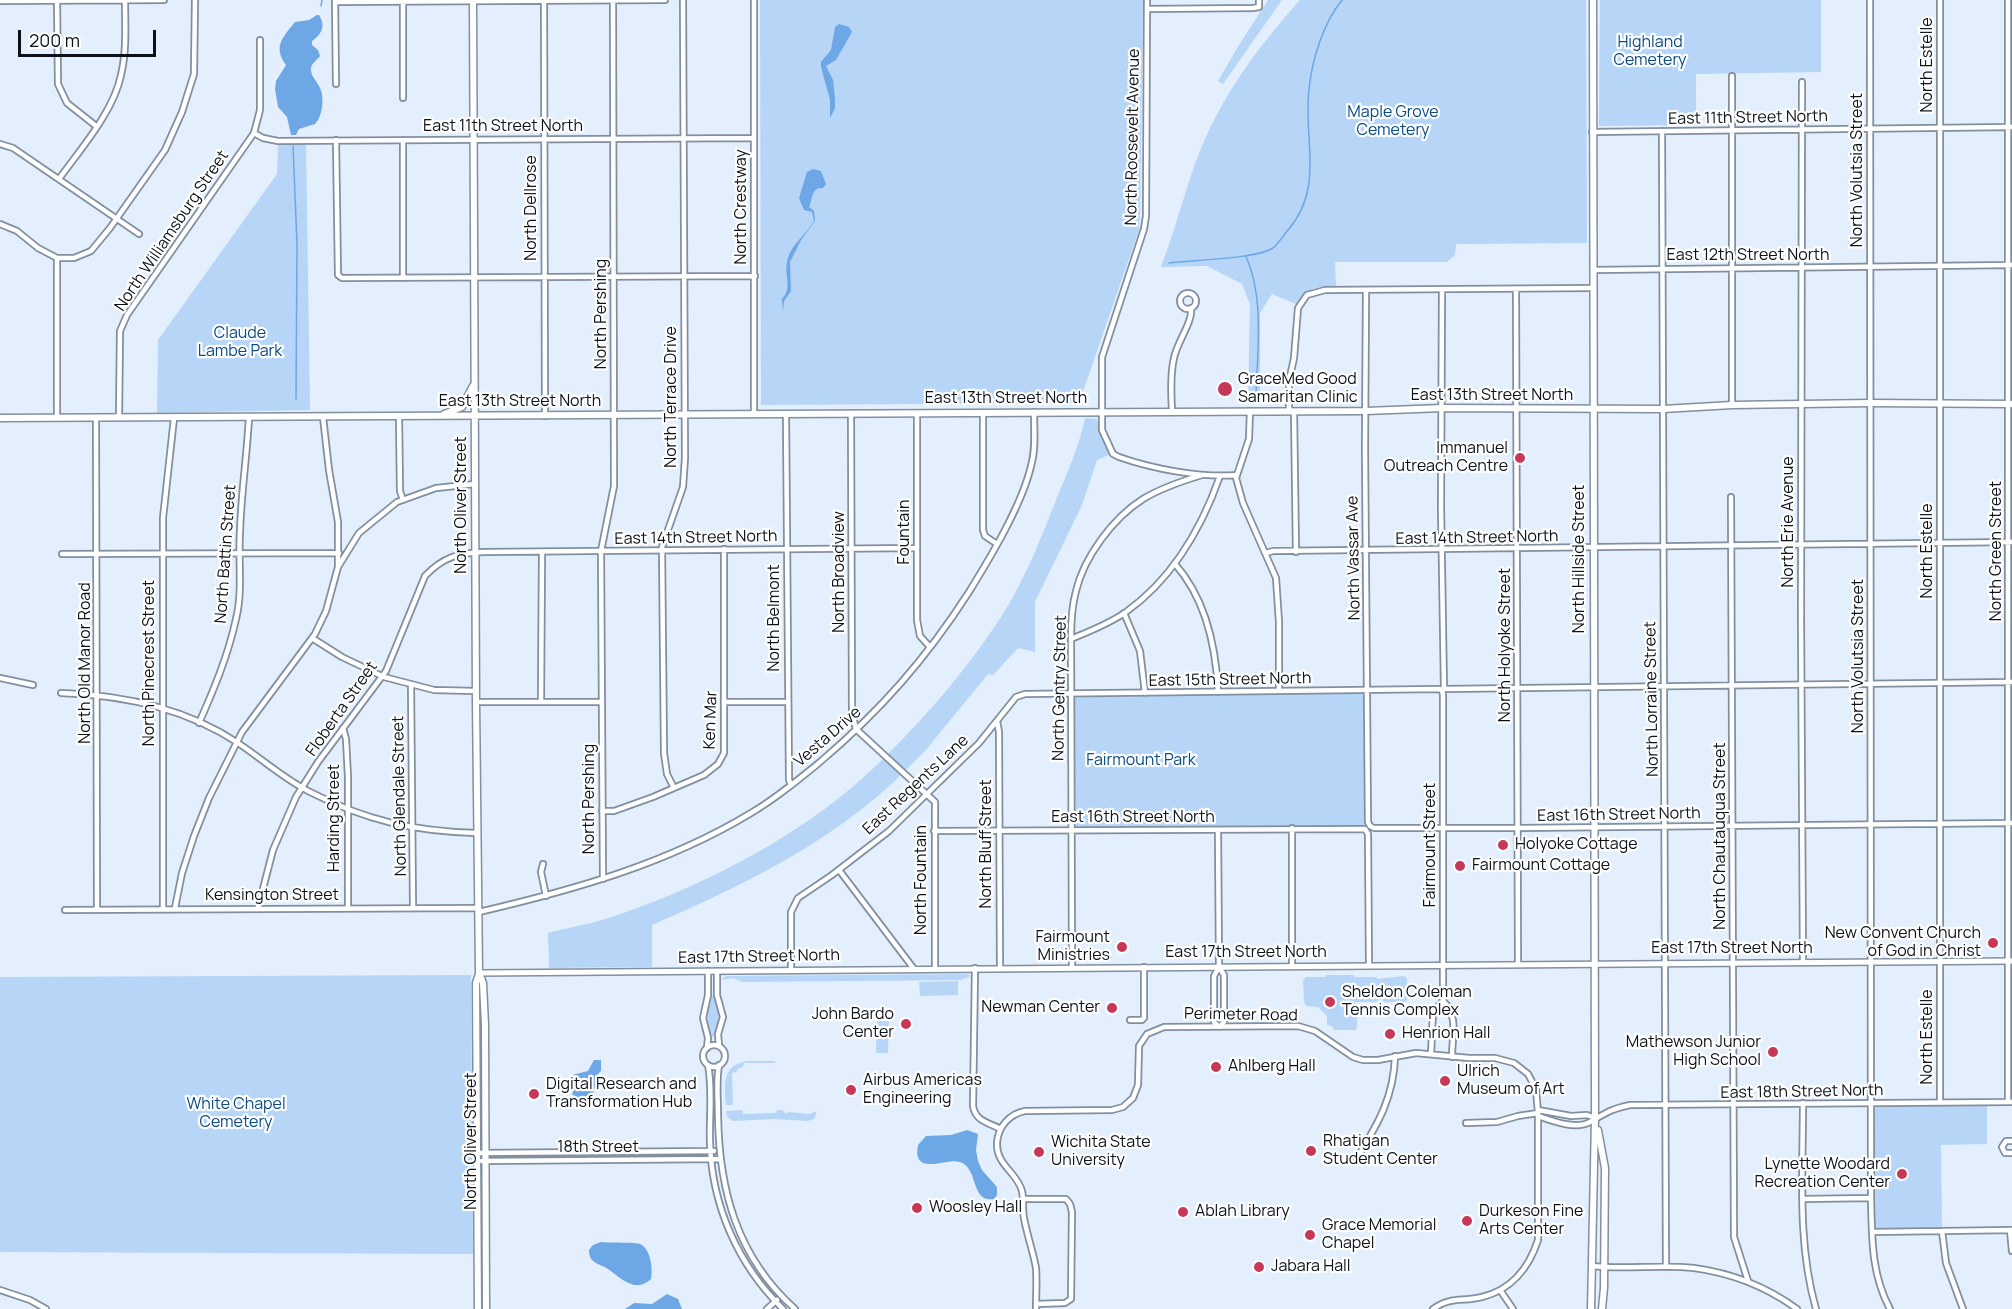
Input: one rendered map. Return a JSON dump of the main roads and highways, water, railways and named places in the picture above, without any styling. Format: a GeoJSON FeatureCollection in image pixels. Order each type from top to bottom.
{"type":"FeatureCollection","features":[{"type":"Feature","properties":{"kind":"main road","name":"North Hillside Street"},"geometry":{"type":"LineString","coordinates":[[1591,1309],[1595,1118],[1593,0]]}},
{"type":"Feature","properties":{"kind":"main road","name":"North Oliver Street"},"geometry":{"type":"LineString","coordinates":[[473,1],[479,910],[479,973],[476,983],[478,1309]]}},
{"type":"Feature","properties":{"kind":"main road"},"geometry":{"type":"LineString","coordinates":[[438,416],[462,407],[475,382]]}},
{"type":"Feature","properties":{"kind":"main road","name":"East 13th Street North"},"geometry":{"type":"LineString","coordinates":[[0,418],[1366,411],[1442,408],[1594,410],[1732,405],[2010,404]]}},
{"type":"Feature","properties":{"kind":"main road","name":"North Oliver Street"},"geometry":{"type":"LineString","coordinates":[[479,973],[483,983],[485,1026],[486,1309]]}},
{"type":"Feature","properties":{"kind":"main road","name":"North Hillside Street"},"geometry":{"type":"LineString","coordinates":[[1595,1118],[1605,1168],[1602,1309]]}},
{"type":"Feature","properties":{"kind":"water"},"geometry":{"type":"Polygon","coordinates":[[[317,15],[321,19],[322,26],[318,36],[312,41],[312,45],[318,50],[320,56],[312,65],[311,71],[321,90],[321,111],[315,124],[299,129],[296,135],[291,135],[287,117],[278,107],[275,89],[276,81],[286,65],[280,53],[281,43],[295,22],[309,20],[317,15]]]}},
{"type":"Feature","properties":{"kind":"water"},"geometry":{"type":"Polygon","coordinates":[[[839,24],[849,27],[852,32],[836,60],[826,66],[833,80],[835,99],[835,108],[830,118],[830,100],[821,62],[831,50],[835,27],[839,24]]]}},
{"type":"Feature","properties":{"kind":"water"},"geometry":{"type":"Polygon","coordinates":[[[813,169],[821,171],[826,184],[823,188],[816,189],[813,194],[809,207],[814,211],[815,221],[801,240],[790,262],[791,291],[784,301],[783,312],[782,299],[788,286],[786,267],[789,256],[814,221],[812,212],[804,210],[799,198],[807,172],[813,169]]]}},
{"type":"Feature","properties":{"kind":"water"},"geometry":{"type":"Polygon","coordinates":[[[594,1060],[601,1060],[601,1071],[595,1077],[601,1082],[584,1103],[572,1094],[573,1091],[568,1081],[572,1075],[588,1071],[594,1060]]]}},
{"type":"Feature","properties":{"kind":"water"},"geometry":{"type":"Polygon","coordinates":[[[967,1130],[978,1134],[976,1150],[978,1161],[982,1170],[997,1187],[997,1195],[994,1199],[981,1196],[966,1165],[954,1161],[925,1164],[920,1161],[918,1145],[926,1136],[951,1135],[967,1130]]]}},
{"type":"Feature","properties":{"kind":"water"},"geometry":{"type":"Polygon","coordinates":[[[601,1242],[640,1244],[647,1250],[652,1270],[651,1279],[634,1285],[595,1262],[589,1255],[589,1250],[593,1245],[601,1242]]]}},
{"type":"Feature","properties":{"kind":"water"},"geometry":{"type":"Polygon","coordinates":[[[667,1294],[678,1299],[682,1309],[625,1309],[634,1303],[652,1304],[667,1294]]]}},
{"type":"Feature","properties":{"kind":"waterway"},"geometry":{"type":"LineString","coordinates":[[321,6],[322,0]]}},
{"type":"Feature","properties":{"kind":"waterway"},"geometry":{"type":"LineString","coordinates":[[1169,263],[1239,257],[1265,252],[1277,244],[1299,214],[1306,197],[1309,180],[1308,108],[1313,66],[1324,31],[1342,0]]}},
{"type":"Feature","properties":{"kind":"waterway"},"geometry":{"type":"LineString","coordinates":[[293,146],[297,244],[296,399]]}},
{"type":"Feature","properties":{"kind":"waterway"},"geometry":{"type":"LineString","coordinates":[[1246,256],[1256,290],[1258,308],[1256,398]]}},
{"type":"Feature","properties":{"kind":"place","name":"GraceMed Good Samaritan Clinic"},"geometry":{"type":"Point","coordinates":[1225,389]}},
{"type":"Feature","properties":{"kind":"place","name":"Immanuel Outreach Centre"},"geometry":{"type":"Point","coordinates":[1520,458]}},
{"type":"Feature","properties":{"kind":"place","name":"Holyoke Cottage"},"geometry":{"type":"Point","coordinates":[1503,845]}},
{"type":"Feature","properties":{"kind":"place","name":"Fairmount Cottage"},"geometry":{"type":"Point","coordinates":[1460,866]}},
{"type":"Feature","properties":{"kind":"place","name":"New Convent Church of God in Christ"},"geometry":{"type":"Point","coordinates":[1993,943]}},
{"type":"Feature","properties":{"kind":"place","name":"Fairmount Ministries"},"geometry":{"type":"Point","coordinates":[1122,947]}},
{"type":"Feature","properties":{"kind":"place","name":"Sheldon Coleman Tennis Complex"},"geometry":{"type":"Point","coordinates":[1330,1002]}},
{"type":"Feature","properties":{"kind":"place","name":"Newman Center"},"geometry":{"type":"Point","coordinates":[1112,1008]}},
{"type":"Feature","properties":{"kind":"place","name":"John Bardo Center"},"geometry":{"type":"Point","coordinates":[906,1024]}},
{"type":"Feature","properties":{"kind":"place","name":"Henrion Hall"},"geometry":{"type":"Point","coordinates":[1390,1034]}},
{"type":"Feature","properties":{"kind":"place","name":"Mathewson Junior High School"},"geometry":{"type":"Point","coordinates":[1773,1052]}},
{"type":"Feature","properties":{"kind":"place","name":"Ahlberg Hall"},"geometry":{"type":"Point","coordinates":[1216,1067]}},
{"type":"Feature","properties":{"kind":"place","name":"Ulrich Museum of Art"},"geometry":{"type":"Point","coordinates":[1445,1081]}},
{"type":"Feature","properties":{"kind":"place","name":"Airbus Americas Engineering"},"geometry":{"type":"Point","coordinates":[851,1090]}},
{"type":"Feature","properties":{"kind":"place","name":"Digital Research and Transformation Hub"},"geometry":{"type":"Point","coordinates":[534,1094]}},
{"type":"Feature","properties":{"kind":"place","name":"Rhatigan Student Center"},"geometry":{"type":"Point","coordinates":[1311,1151]}},
{"type":"Feature","properties":{"kind":"place","name":"Wichita State University"},"geometry":{"type":"Point","coordinates":[1039,1152]}},
{"type":"Feature","properties":{"kind":"place","name":"Lynette Woodard Recreation Center"},"geometry":{"type":"Point","coordinates":[1902,1174]}},
{"type":"Feature","properties":{"kind":"place","name":"Woosley Hall"},"geometry":{"type":"Point","coordinates":[917,1208]}},
{"type":"Feature","properties":{"kind":"place","name":"Ablah Library"},"geometry":{"type":"Point","coordinates":[1183,1212]}},
{"type":"Feature","properties":{"kind":"place","name":"Durkeson Fine Arts Center"},"geometry":{"type":"Point","coordinates":[1467,1221]}},
{"type":"Feature","properties":{"kind":"place","name":"Grace Memorial Chapel"},"geometry":{"type":"Point","coordinates":[1310,1235]}},
{"type":"Feature","properties":{"kind":"place","name":"Jabara Hall"},"geometry":{"type":"Point","coordinates":[1259,1267]}},
{"type":"Feature","properties":{"kind":"park label","name":"Highland Cemetery"},"geometry":{"type":"Point","coordinates":[1650,52]}},
{"type":"Feature","properties":{"kind":"park label","name":"Maple Grove Cemetery"},"geometry":{"type":"Point","coordinates":[1393,122]}},
{"type":"Feature","properties":{"kind":"park label","name":"Claude Lambe Park"},"geometry":{"type":"Point","coordinates":[240,343]}},
{"type":"Feature","properties":{"kind":"park label","name":"Fairmount Park"},"geometry":{"type":"Point","coordinates":[1141,761]}},
{"type":"Feature","properties":{"kind":"park label","name":"White Chapel Cemetery"},"geometry":{"type":"Point","coordinates":[236,1114]}}]}
